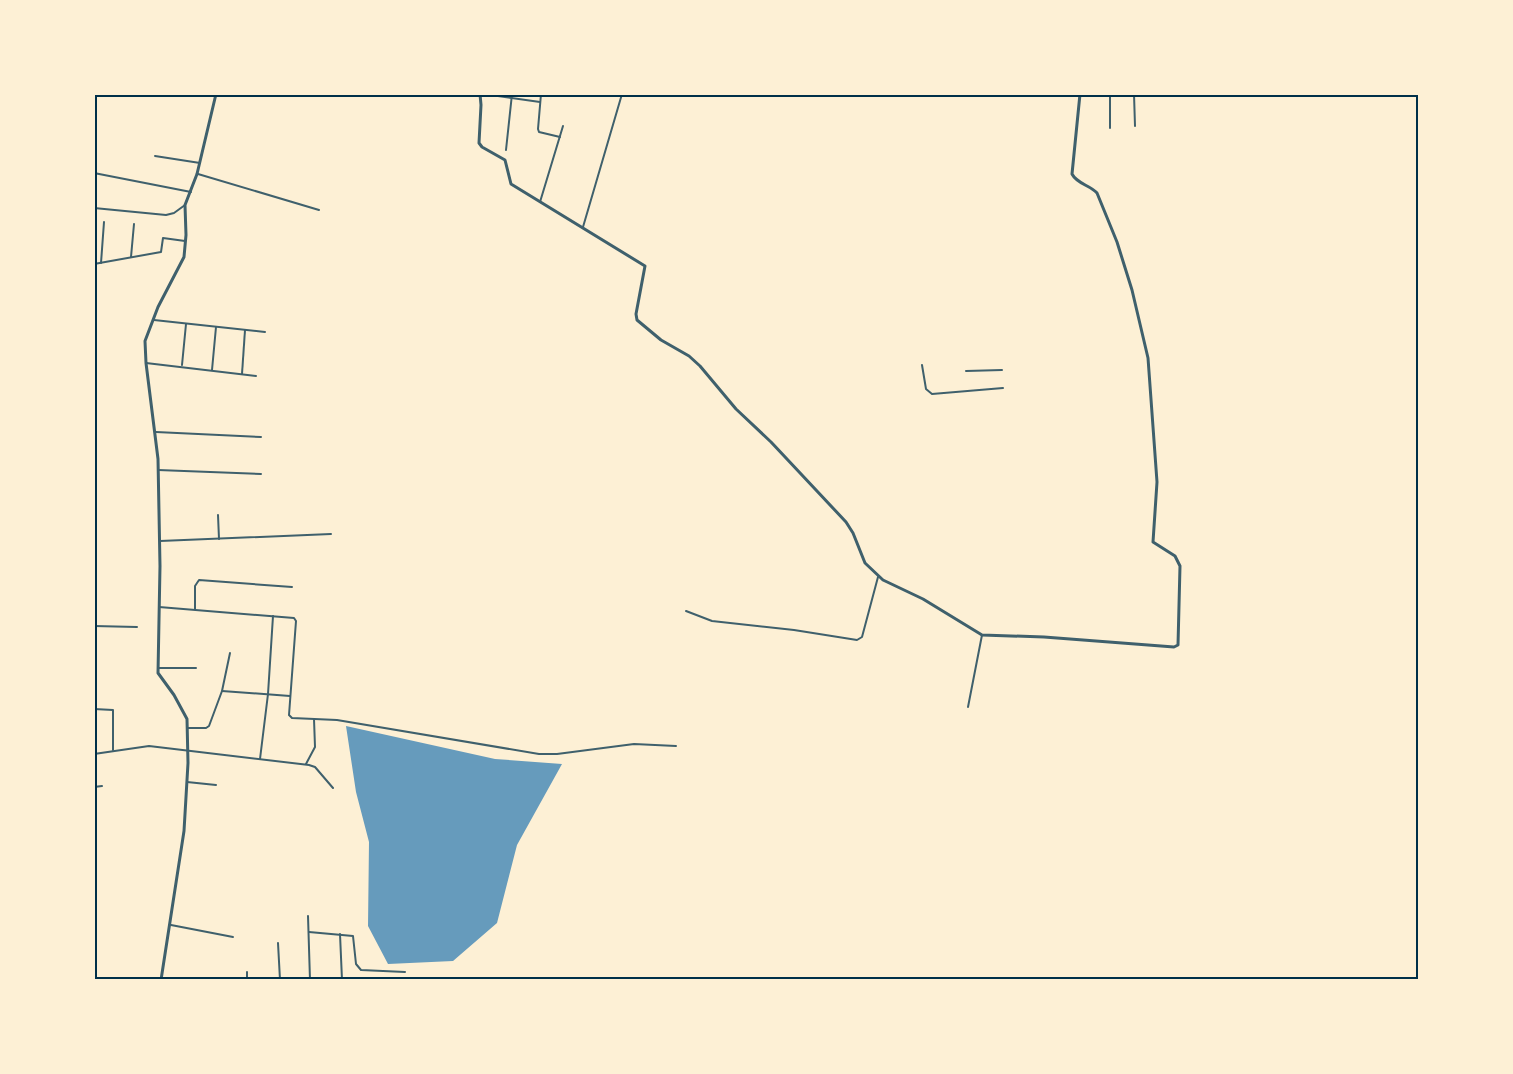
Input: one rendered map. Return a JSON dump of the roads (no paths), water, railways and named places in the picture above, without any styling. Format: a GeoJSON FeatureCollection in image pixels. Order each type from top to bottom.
{"type":"FeatureCollection","features":[{"type":"Feature","properties":{"kind":"street"},"geometry":{"type":"LineString","coordinates":[[161,980],[183,843],[187,782],[187,719],[174,695],[158,673],[158,470],[156,432],[145,341],[184,257],[185,205],[198,174],[216,94]]}},
{"type":"Feature","properties":{"kind":"street"},"geometry":{"type":"LineString","coordinates":[[506,150],[512,94]]}},
{"type":"Feature","properties":{"kind":"street"},"geometry":{"type":"LineString","coordinates":[[541,94],[539,132],[560,137]]}},
{"type":"Feature","properties":{"kind":"street"},"geometry":{"type":"LineString","coordinates":[[583,228],[622,94]]}},
{"type":"Feature","properties":{"kind":"street"},"geometry":{"type":"LineString","coordinates":[[540,102],[484,95],[481,105],[479,143],[505,160],[511,184],[645,266],[636,314],[637,320],[661,340],[696,362],[736,409],[771,442],[836,511],[853,533],[865,563],[878,577],[923,599],[982,635],[1044,637],[1171,648],[1178,645],[1180,566],[1175,556],[1154,544],[1153,540],[1157,491],[1156,464],[1151,381],[1144,336],[1117,242],[1097,193],[1075,179],[1072,174],[1080,94]]}},
{"type":"Feature","properties":{"kind":"street"},"geometry":{"type":"LineString","coordinates":[[1110,94],[1110,128]]}},
{"type":"Feature","properties":{"kind":"street"},"geometry":{"type":"LineString","coordinates":[[1134,94],[1135,126]]}},
{"type":"Feature","properties":{"kind":"street"},"geometry":{"type":"LineString","coordinates":[[540,202],[563,126]]}},
{"type":"Feature","properties":{"kind":"street"},"geometry":{"type":"LineString","coordinates":[[155,156],[200,163]]}},
{"type":"Feature","properties":{"kind":"street"},"geometry":{"type":"LineString","coordinates":[[94,173],[191,192]]}},
{"type":"Feature","properties":{"kind":"street"},"geometry":{"type":"LineString","coordinates":[[198,174],[319,210]]}},
{"type":"Feature","properties":{"kind":"street"},"geometry":{"type":"LineString","coordinates":[[94,208],[166,214],[174,213],[185,205]]}},
{"type":"Feature","properties":{"kind":"street"},"geometry":{"type":"LineString","coordinates":[[101,263],[104,222]]}},
{"type":"Feature","properties":{"kind":"street"},"geometry":{"type":"LineString","coordinates":[[131,257],[134,224]]}},
{"type":"Feature","properties":{"kind":"street"},"geometry":{"type":"LineString","coordinates":[[94,264],[161,252],[163,238],[185,242]]}},
{"type":"Feature","properties":{"kind":"street"},"geometry":{"type":"LineString","coordinates":[[153,320],[265,332]]}},
{"type":"Feature","properties":{"kind":"street"},"geometry":{"type":"LineString","coordinates":[[181,367],[186,324]]}},
{"type":"Feature","properties":{"kind":"street"},"geometry":{"type":"LineString","coordinates":[[212,370],[216,327]]}},
{"type":"Feature","properties":{"kind":"street"},"geometry":{"type":"LineString","coordinates":[[242,374],[245,330]]}},
{"type":"Feature","properties":{"kind":"street"},"geometry":{"type":"LineString","coordinates":[[146,363],[256,376]]}},
{"type":"Feature","properties":{"kind":"street"},"geometry":{"type":"LineString","coordinates":[[922,365],[926,389],[932,394],[1004,388]]}},
{"type":"Feature","properties":{"kind":"street"},"geometry":{"type":"LineString","coordinates":[[966,371],[1002,370]]}},
{"type":"Feature","properties":{"kind":"street"},"geometry":{"type":"LineString","coordinates":[[156,432],[261,437]]}},
{"type":"Feature","properties":{"kind":"street"},"geometry":{"type":"LineString","coordinates":[[158,470],[261,474]]}},
{"type":"Feature","properties":{"kind":"street"},"geometry":{"type":"LineString","coordinates":[[218,515],[219,539]]}},
{"type":"Feature","properties":{"kind":"street"},"geometry":{"type":"LineString","coordinates":[[159,541],[331,534]]}},
{"type":"Feature","properties":{"kind":"street"},"geometry":{"type":"LineString","coordinates":[[686,611],[712,621],[857,640],[862,637],[878,577]]}},
{"type":"Feature","properties":{"kind":"street"},"geometry":{"type":"LineString","coordinates":[[195,609],[195,586],[199,580],[292,586]]}},
{"type":"Feature","properties":{"kind":"street"},"geometry":{"type":"LineString","coordinates":[[159,607],[292,617],[296,621],[289,715],[291,717],[344,721],[539,754],[557,754],[634,744],[676,746]]}},
{"type":"Feature","properties":{"kind":"street"},"geometry":{"type":"LineString","coordinates":[[260,759],[268,694],[273,615]]}},
{"type":"Feature","properties":{"kind":"street"},"geometry":{"type":"LineString","coordinates":[[94,626],[137,627]]}},
{"type":"Feature","properties":{"kind":"street"},"geometry":{"type":"LineString","coordinates":[[968,707],[982,635]]}},
{"type":"Feature","properties":{"kind":"street"},"geometry":{"type":"LineString","coordinates":[[187,728],[208,727],[222,691],[230,653]]}},
{"type":"Feature","properties":{"kind":"street"},"geometry":{"type":"LineString","coordinates":[[158,668],[196,668]]}},
{"type":"Feature","properties":{"kind":"street"},"geometry":{"type":"LineString","coordinates":[[222,691],[290,696]]}},
{"type":"Feature","properties":{"kind":"street"},"geometry":{"type":"LineString","coordinates":[[94,709],[113,710],[113,750]]}},
{"type":"Feature","properties":{"kind":"street"},"geometry":{"type":"LineString","coordinates":[[306,764],[315,747],[314,719]]}},
{"type":"Feature","properties":{"kind":"street"},"geometry":{"type":"LineString","coordinates":[[94,754],[149,746],[306,764],[315,767],[333,788]]}},
{"type":"Feature","properties":{"kind":"street"},"geometry":{"type":"LineString","coordinates":[[187,782],[216,785]]}},
{"type":"Feature","properties":{"kind":"street"},"geometry":{"type":"LineString","coordinates":[[94,787],[102,786]]}},
{"type":"Feature","properties":{"kind":"street"},"geometry":{"type":"LineString","coordinates":[[309,916],[310,980]]}},
{"type":"Feature","properties":{"kind":"street"},"geometry":{"type":"LineString","coordinates":[[169,925],[233,937]]}},
{"type":"Feature","properties":{"kind":"street"},"geometry":{"type":"LineString","coordinates":[[309,932],[353,936],[356,964],[361,970],[405,972]]}},
{"type":"Feature","properties":{"kind":"street"},"geometry":{"type":"LineString","coordinates":[[340,934],[342,980]]}},
{"type":"Feature","properties":{"kind":"street"},"geometry":{"type":"LineString","coordinates":[[278,943],[280,980]]}},
{"type":"Feature","properties":{"kind":"street"},"geometry":{"type":"LineString","coordinates":[[247,972],[247,980]]}},
{"type":"Feature","properties":{"kind":"water"},"geometry":{"type":"Polygon","coordinates":[[[346,726],[495,759],[562,764],[517,845],[497,923],[453,961],[388,964],[368,926],[369,842],[356,792],[346,726]]]}}]}
